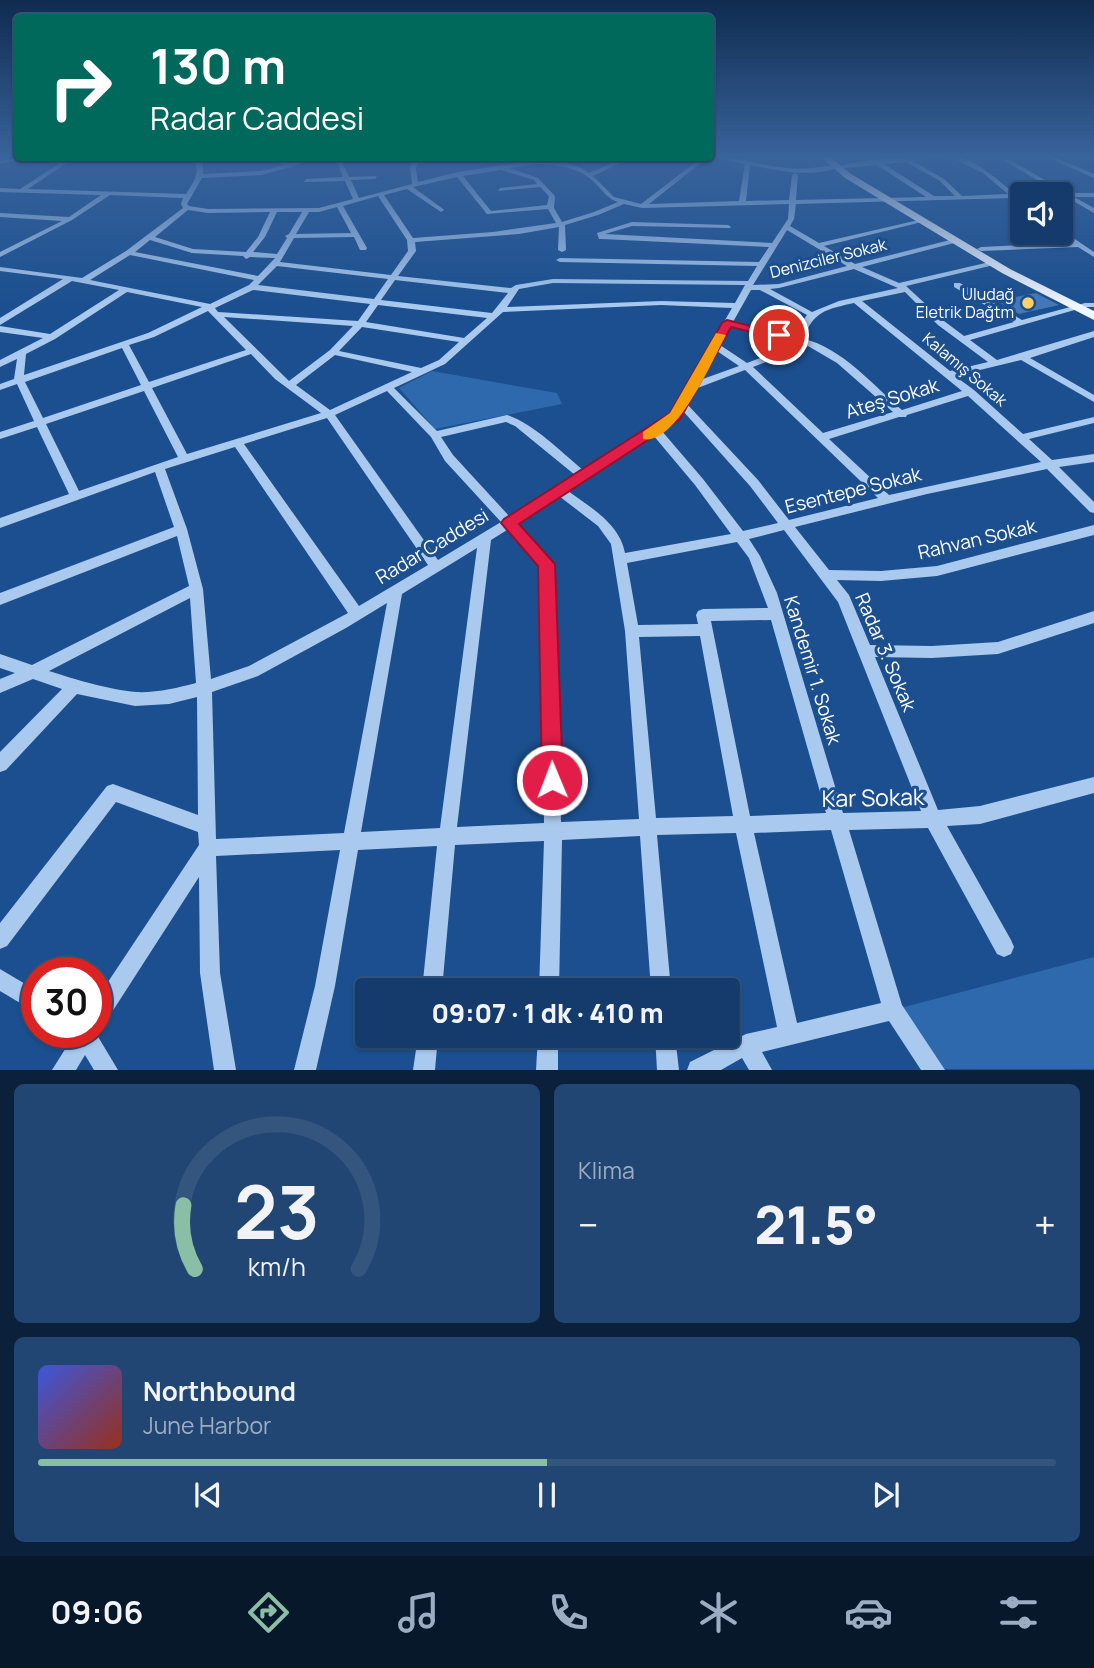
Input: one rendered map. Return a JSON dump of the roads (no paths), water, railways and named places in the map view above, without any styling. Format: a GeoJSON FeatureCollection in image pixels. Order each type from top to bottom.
{"type":"FeatureCollection","features":[{"type":"Feature","properties":{"kind":"main road"},"geometry":{"type":"LineString","coordinates":[[903,206],[992,263],[1087,307]]}},
{"type":"Feature","properties":{"kind":"main road"},"geometry":{"type":"LineString","coordinates":[[906,206],[1087,307],[1094,316]]}},
{"type":"Feature","properties":{"kind":"street"},"geometry":{"type":"LineString","coordinates":[[0,254],[70,219],[90,206]]}},
{"type":"Feature","properties":{"kind":"street"},"geometry":{"type":"LineString","coordinates":[[82,281],[129,253],[187,208],[208,211],[307,210],[340,206],[363,248]]}},
{"type":"Feature","properties":{"kind":"street"},"geometry":{"type":"LineString","coordinates":[[290,385],[333,352],[360,324],[412,251],[411,240],[388,206]]}},
{"type":"Feature","properties":{"kind":"street"},"geometry":{"type":"LineString","coordinates":[[436,206],[441,210]]}},
{"type":"Feature","properties":{"kind":"street"},"geometry":{"type":"LineString","coordinates":[[483,206],[489,213],[550,207],[562,226],[562,250]]}},
{"type":"Feature","properties":{"kind":"street"},"geometry":{"type":"LineString","coordinates":[[411,240],[562,226],[592,218],[616,206]]}},
{"type":"Feature","properties":{"kind":"street"},"geometry":{"type":"LineString","coordinates":[[676,206],[687,281]]}},
{"type":"Feature","properties":{"kind":"street","name":"Radar Caddesi"},"geometry":{"type":"LineString","coordinates":[[1,659],[74,686],[135,699],[169,696],[204,688],[253,671],[357,614],[509,523],[676,416],[714,345],[791,219],[793,206]]}},
{"type":"Feature","properties":{"kind":"street"},"geometry":{"type":"LineString","coordinates":[[229,271],[248,255],[275,210]]}},
{"type":"Feature","properties":{"kind":"street"},"geometry":{"type":"LineString","coordinates":[[0,387],[151,335],[212,310],[252,287],[277,260],[307,210]]}},
{"type":"Feature","properties":{"kind":"street"},"geometry":{"type":"LineString","coordinates":[[0,215],[70,219]]}},
{"type":"Feature","properties":{"kind":"street"},"geometry":{"type":"LineString","coordinates":[[817,246],[923,221]]}},
{"type":"Feature","properties":{"kind":"street"},"geometry":{"type":"LineString","coordinates":[[728,227],[632,224],[601,233],[602,237],[681,243],[774,245]]}},
{"type":"Feature","properties":{"kind":"street"},"geometry":{"type":"LineString","coordinates":[[786,226],[854,266],[903,287],[941,323],[995,363]]}},
{"type":"Feature","properties":{"kind":"street"},"geometry":{"type":"LineString","coordinates":[[289,236],[356,235]]}},
{"type":"Feature","properties":{"kind":"street"},"geometry":{"type":"LineString","coordinates":[[0,523],[159,467],[329,414],[442,362],[498,313],[513,291],[393,277],[248,255],[192,251],[149,237]]}},
{"type":"Feature","properties":{"kind":"street","name":"Denizciler Sokak"},"geometry":{"type":"LineString","coordinates":[[513,291],[516,287],[553,281],[687,281],[764,289],[955,240]]}},
{"type":"Feature","properties":{"kind":"street"},"geometry":{"type":"LineString","coordinates":[[1073,240],[1094,255]]}},
{"type":"Feature","properties":{"kind":"street"},"geometry":{"type":"LineString","coordinates":[[0,244],[14,248]]}},
{"type":"Feature","properties":{"kind":"street"},"geometry":{"type":"LineString","coordinates":[[981,249],[1080,245]]}},
{"type":"Feature","properties":{"kind":"street"},"geometry":{"type":"LineString","coordinates":[[129,253],[260,279]]}},
{"type":"Feature","properties":{"kind":"street"},"geometry":{"type":"LineString","coordinates":[[560,260],[762,264]]}},
{"type":"Feature","properties":{"kind":"street"},"geometry":{"type":"LineString","coordinates":[[804,341],[803,326],[812,315],[856,300],[992,263]]}},
{"type":"Feature","properties":{"kind":"street"},"geometry":{"type":"LineString","coordinates":[[0,269],[71,278],[212,310],[360,324],[467,341]]}},
{"type":"Feature","properties":{"kind":"street"},"geometry":{"type":"LineString","coordinates":[[0,322],[71,278]]}},
{"type":"Feature","properties":{"kind":"street"},"geometry":{"type":"LineString","coordinates":[[957,285],[1021,323]]}},
{"type":"Feature","properties":{"kind":"street"},"geometry":{"type":"LineString","coordinates":[[252,287],[498,313],[661,303],[737,306]]}},
{"type":"Feature","properties":{"kind":"street"},"geometry":{"type":"LineString","coordinates":[[764,289],[812,315]]}},
{"type":"Feature","properties":{"kind":"street"},"geometry":{"type":"LineString","coordinates":[[0,364],[52,337],[125,290]]}},
{"type":"Feature","properties":{"kind":"street","name":"Kalamış Sokak"},"geometry":{"type":"LineString","coordinates":[[856,300],[971,392],[1051,464],[1094,509]]}},
{"type":"Feature","properties":{"kind":"street"},"geometry":{"type":"LineString","coordinates":[[962,339],[1087,307]]}},
{"type":"Feature","properties":{"kind":"street"},"geometry":{"type":"LineString","coordinates":[[212,310],[290,385],[329,414],[436,567]]}},
{"type":"Feature","properties":{"kind":"street"},"geometry":{"type":"LineString","coordinates":[[727,323],[804,341],[840,361],[902,415]]}},
{"type":"Feature","properties":{"kind":"street"},"geometry":{"type":"LineString","coordinates":[[0,329],[52,337]]}},
{"type":"Feature","properties":{"kind":"street"},"geometry":{"type":"LineString","coordinates":[[950,374],[1022,357],[1094,334]]}},
{"type":"Feature","properties":{"kind":"street"},"geometry":{"type":"LineString","coordinates":[[694,386],[804,341]]}},
{"type":"Feature","properties":{"kind":"street"},"geometry":{"type":"LineString","coordinates":[[124,344],[185,460]]}},
{"type":"Feature","properties":{"kind":"street"},"geometry":{"type":"LineString","coordinates":[[714,345],[746,366],[887,500]]}},
{"type":"Feature","properties":{"kind":"street"},"geometry":{"type":"LineString","coordinates":[[0,436],[252,351]]}},
{"type":"Feature","properties":{"kind":"street"},"geometry":{"type":"LineString","coordinates":[[333,352],[420,371]]}},
{"type":"Feature","properties":{"kind":"street"},"geometry":{"type":"LineString","coordinates":[[22,353],[19,379],[75,495]]}},
{"type":"Feature","properties":{"kind":"street"},"geometry":{"type":"LineString","coordinates":[[1022,357],[1094,400]]}},
{"type":"Feature","properties":{"kind":"street"},"geometry":{"type":"LineString","coordinates":[[387,386],[435,435],[449,458],[547,564],[553,833],[549,978]]}},
{"type":"Feature","properties":{"kind":"street","name":"Ateş Sokak"},"geometry":{"type":"LineString","coordinates":[[823,437],[971,392]]}},
{"type":"Feature","properties":{"kind":"street","name":"Radar 3. Sokak"},"geometry":{"type":"LineString","coordinates":[[682,404],[787,524],[844,599],[933,819],[1004,947]]}},
{"type":"Feature","properties":{"kind":"street"},"geometry":{"type":"LineString","coordinates":[[435,435],[507,418],[519,424],[583,476]]}},
{"type":"Feature","properties":{"kind":"street"},"geometry":{"type":"LineString","coordinates":[[1020,438],[1094,420]]}},
{"type":"Feature","properties":{"kind":"street"},"geometry":{"type":"LineString","coordinates":[[656,431],[699,482],[739,537]]}},
{"type":"Feature","properties":{"kind":"street"},"geometry":{"type":"LineString","coordinates":[[238,443],[357,614]]}},
{"type":"Feature","properties":{"kind":"street","name":"Esentepe Sokak"},"geometry":{"type":"LineString","coordinates":[[620,558],[739,537],[887,500],[1051,464],[1094,458]]}},
{"type":"Feature","properties":{"kind":"street"},"geometry":{"type":"LineString","coordinates":[[159,467],[181,529],[196,589],[204,688],[209,973],[225,1069]]}},
{"type":"Feature","properties":{"kind":"street"},"geometry":{"type":"LineString","coordinates":[[559,490],[602,523],[617,543],[632,631],[661,978]]}},
{"type":"Feature","properties":{"kind":"street"},"geometry":{"type":"LineString","coordinates":[[0,599],[181,529]]}},
{"type":"Feature","properties":{"kind":"street","name":"Rahvan Sokak"},"geometry":{"type":"LineString","coordinates":[[826,575],[881,576],[937,571],[1094,530]]}},
{"type":"Feature","properties":{"kind":"street"},"geometry":{"type":"LineString","coordinates":[[433,978],[447,838],[485,536]]}},
{"type":"Feature","properties":{"kind":"street","name":"Kandemir 1. Sokak"},"geometry":{"type":"LineString","coordinates":[[739,537],[754,556],[777,614],[838,820]]}},
{"type":"Feature","properties":{"kind":"street"},"geometry":{"type":"LineString","coordinates":[[0,686],[196,589]]}},
{"type":"Feature","properties":{"kind":"street"},"geometry":{"type":"LineString","coordinates":[[305,1069],[325,986],[396,590]]}},
{"type":"Feature","properties":{"kind":"street"},"geometry":{"type":"LineString","coordinates":[[777,614],[703,615],[743,824],[789,1035]]}},
{"type":"Feature","properties":{"kind":"street"},"geometry":{"type":"LineString","coordinates":[[866,651],[932,652],[998,648],[1094,617]]}},
{"type":"Feature","properties":{"kind":"street"},"geometry":{"type":"LineString","coordinates":[[632,631],[706,630]]}},
{"type":"Feature","properties":{"kind":"street"},"geometry":{"type":"LineString","coordinates":[[0,764],[74,686]]}},
{"type":"Feature","properties":{"kind":"street","name":"Kar Sokak"},"geometry":{"type":"LineString","coordinates":[[207,848],[648,827],[933,819],[980,815],[1094,785]]}},
{"type":"Feature","properties":{"kind":"street"},"geometry":{"type":"LineString","coordinates":[[0,939],[113,792],[206,827]]}},
{"type":"Feature","properties":{"kind":"street"},"geometry":{"type":"LineString","coordinates":[[838,820],[893,1010],[934,1069]]}},
{"type":"Feature","properties":{"kind":"street"},"geometry":{"type":"LineString","coordinates":[[112,993],[207,848]]}},
{"type":"Feature","properties":{"kind":"street"},"geometry":{"type":"LineString","coordinates":[[0,979],[21,993]]}},
{"type":"Feature","properties":{"kind":"street"},"geometry":{"type":"LineString","coordinates":[[698,1069],[746,1045],[893,1010]]}},
{"type":"Feature","properties":{"kind":"street"},"geometry":{"type":"LineString","coordinates":[[746,1045],[761,1069]]}},
{"type":"Feature","properties":{"kind":"street"},"geometry":{"type":"LineString","coordinates":[[63,1069],[76,1048]]}},
{"type":"Feature","properties":{"kind":"street"},"geometry":{"type":"LineString","coordinates":[[97,1048],[107,1069]]}},
{"type":"Feature","properties":{"kind":"street"},"geometry":{"type":"LineString","coordinates":[[425,1069],[427,1048]]}},
{"type":"Feature","properties":{"kind":"street"},"geometry":{"type":"LineString","coordinates":[[547,1069],[548,1048]]}},
{"type":"Feature","properties":{"kind":"street"},"geometry":{"type":"LineString","coordinates":[[666,1048],[668,1069]]}},
{"type":"Feature","properties":{"kind":"place","name":"Uludağ Eletrik Dağtm"},"geometry":{"type":"Point","coordinates":[1028,303]}}]}
